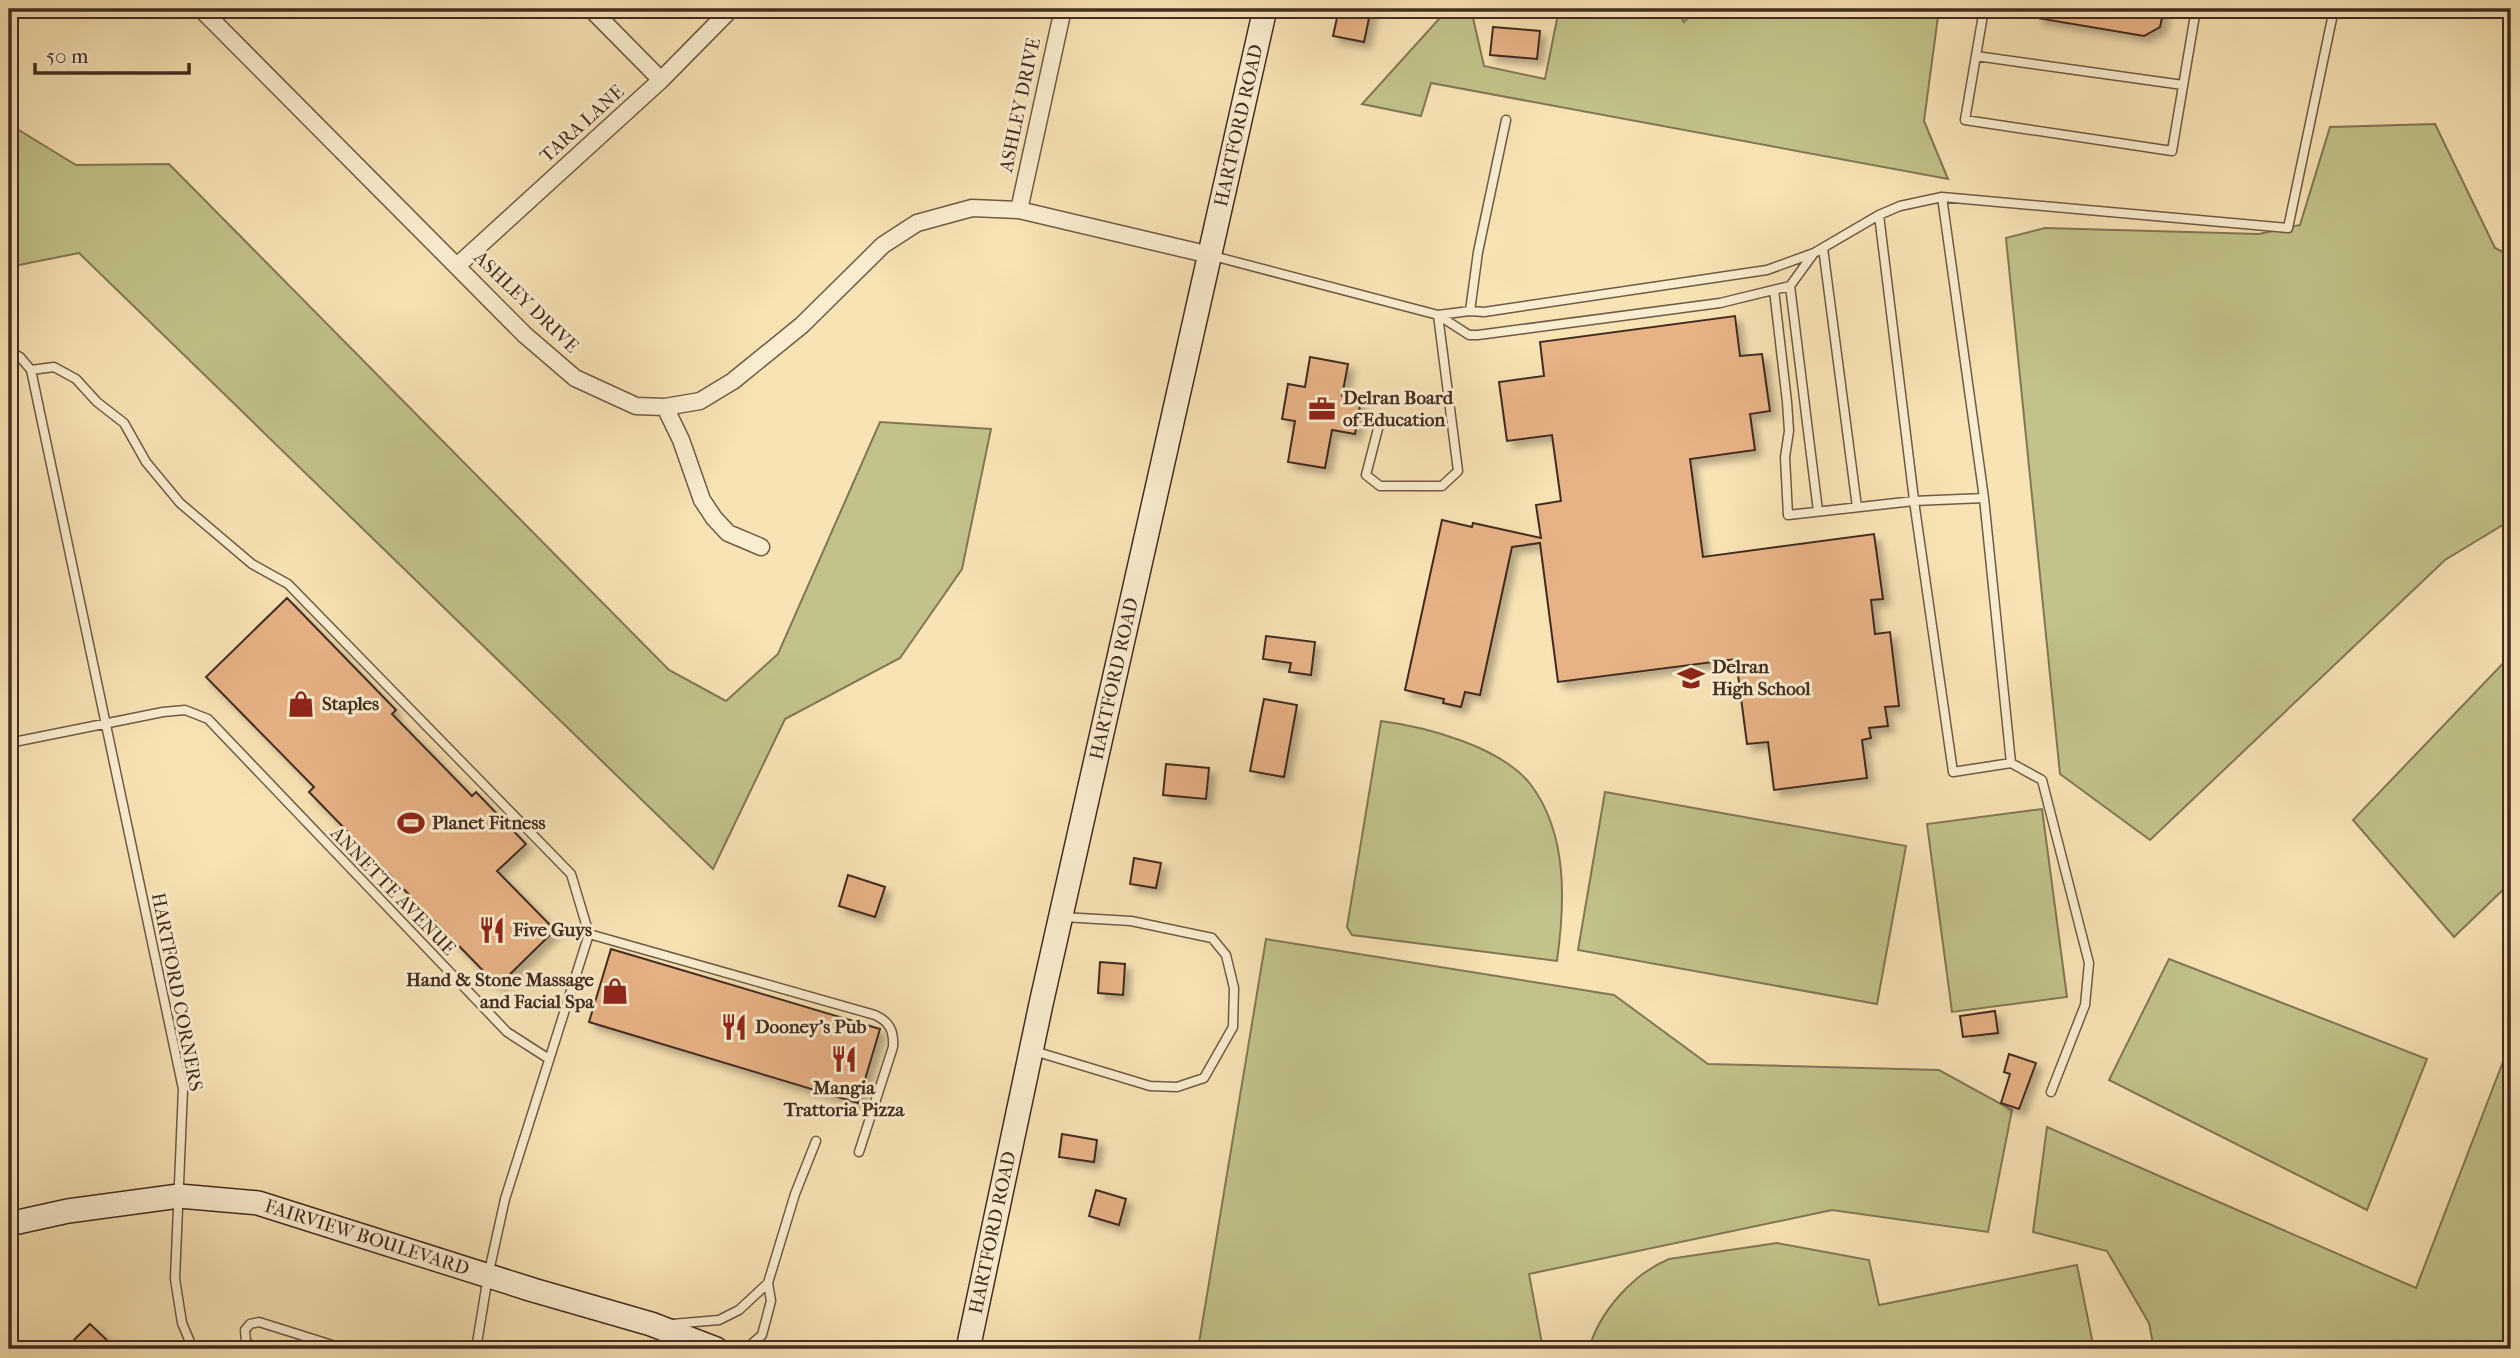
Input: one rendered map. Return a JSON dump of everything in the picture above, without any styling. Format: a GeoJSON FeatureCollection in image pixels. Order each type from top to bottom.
{"type":"FeatureCollection","features":[{"type":"Feature","properties":{"kind":"main road","name":"HARTFORD ROAD"},"geometry":{"type":"LineString","coordinates":[[968,1349],[1060,917],[1265,9]]}},
{"type":"Feature","properties":{"kind":"main road","name":"FAIRVIEW BOULEVARD"},"geometry":{"type":"LineString","coordinates":[[9,1224],[68,1211],[179,1196],[258,1203],[651,1324],[716,1349]]}},
{"type":"Feature","properties":{"kind":"street","name":"ASHLEY DRIVE"},"geometry":{"type":"LineString","coordinates":[[201,9],[525,335],[575,378],[636,406],[665,407],[699,401],[733,382],[802,325],[883,245],[917,223],[972,208],[1019,210],[1210,255]]}},
{"type":"Feature","properties":{"kind":"street"},"geometry":{"type":"LineString","coordinates":[[591,9],[662,80]]}},
{"type":"Feature","properties":{"kind":"street","name":"TARA LANE"},"geometry":{"type":"LineString","coordinates":[[458,265],[662,80],[731,9]]}},
{"type":"Feature","properties":{"kind":"street","name":"ASHLEY DRIVE"},"geometry":{"type":"LineString","coordinates":[[1019,210],[1063,9]]}},
{"type":"Feature","properties":{"kind":"street"},"geometry":{"type":"LineString","coordinates":[[665,407],[681,440],[702,500],[714,519],[728,533],[761,547]]}},
{"type":"Feature","properties":{"kind":"lane"},"geometry":{"type":"LineString","coordinates":[[1984,9],[1965,120],[2172,151],[2196,9]]}},
{"type":"Feature","properties":{"kind":"lane"},"geometry":{"type":"LineString","coordinates":[[1438,315],[1484,312],[1767,270],[1814,253],[1879,215],[1900,206],[1942,197],[2288,228],[2334,9]]}},
{"type":"Feature","properties":{"kind":"lane"},"geometry":{"type":"LineString","coordinates":[[1976,56],[2183,85]]}},
{"type":"Feature","properties":{"kind":"lane"},"geometry":{"type":"LineString","coordinates":[[1471,311],[1478,252],[1506,120]]}},
{"type":"Feature","properties":{"kind":"lane"},"geometry":{"type":"LineString","coordinates":[[1942,197],[1984,498],[2011,763]]}},
{"type":"Feature","properties":{"kind":"lane"},"geometry":{"type":"LineString","coordinates":[[1879,215],[1914,501],[1952,772],[2011,763],[2042,780],[2089,964],[2085,1005],[2051,1092]]}},
{"type":"Feature","properties":{"kind":"lane"},"geometry":{"type":"LineString","coordinates":[[1823,248],[1857,507]]}},
{"type":"Feature","properties":{"kind":"lane"},"geometry":{"type":"LineString","coordinates":[[1210,255],[1438,315],[1469,335],[1478,335],[1720,303],[1774,290],[1790,286],[1814,253]]}},
{"type":"Feature","properties":{"kind":"lane"},"geometry":{"type":"LineString","coordinates":[[1790,286],[1818,511]]}},
{"type":"Feature","properties":{"kind":"lane"},"geometry":{"type":"LineString","coordinates":[[1774,290],[1789,431],[1785,457],[1788,515],[1914,501],[1984,498]]}},
{"type":"Feature","properties":{"kind":"lane"},"geometry":{"type":"LineString","coordinates":[[1381,417],[1366,475],[1380,486],[1442,486],[1458,471],[1438,315]]}},
{"type":"Feature","properties":{"kind":"lane"},"geometry":{"type":"LineString","coordinates":[[9,351],[20,357],[31,370],[54,367],[76,379],[97,402],[124,423],[146,462],[180,503],[252,564],[288,584],[571,874],[589,934],[505,1199],[476,1349]]}},
{"type":"Feature","properties":{"kind":"lane","name":"HARTFORD CORNERS"},"geometry":{"type":"LineString","coordinates":[[31,370],[183,1089],[175,1279],[182,1324],[193,1349]]}},
{"type":"Feature","properties":{"kind":"lane","name":"ANNETTE AVENUE"},"geometry":{"type":"LineString","coordinates":[[9,743],[163,712],[185,710],[208,719],[507,1032],[549,1059]]}},
{"type":"Feature","properties":{"kind":"lane"},"geometry":{"type":"LineString","coordinates":[[1031,1050],[1150,1086],[1177,1087],[1204,1078],[1233,1027],[1234,988],[1226,955],[1212,938],[1131,921],[1060,917]]}},
{"type":"Feature","properties":{"kind":"lane"},"geometry":{"type":"LineString","coordinates":[[589,934],[886,1020],[894,1034],[892,1047],[859,1152]]}},
{"type":"Feature","properties":{"kind":"lane"},"geometry":{"type":"LineString","coordinates":[[746,1349],[762,1335],[771,1301],[768,1283],[795,1194],[816,1141]]}},
{"type":"Feature","properties":{"kind":"lane"},"geometry":{"type":"LineString","coordinates":[[651,1324],[719,1320],[739,1310],[768,1283]]}},
{"type":"Feature","properties":{"kind":"lane"},"geometry":{"type":"LineString","coordinates":[[254,1349],[246,1341],[245,1330],[250,1324],[259,1322],[345,1349]]}},
{"type":"Feature","properties":{"kind":"green space"},"geometry":{"type":"Polygon","coordinates":[[[1448,9],[1471,9],[1484,66],[1545,79],[1559,9],[1676,9],[1684,22],[1696,9],[1939,9],[1924,121],[1948,179],[1431,83],[1421,116],[1362,104],[1448,9]]]}},
{"type":"Feature","properties":{"kind":"green space"},"geometry":{"type":"Polygon","coordinates":[[[9,124],[76,165],[169,164],[669,670],[726,701],[778,654],[880,422],[991,429],[962,569],[900,658],[785,719],[713,869],[79,253],[9,267],[9,124]]]}},
{"type":"Feature","properties":{"kind":"green space"},"geometry":{"type":"Polygon","coordinates":[[[2435,124],[2495,248],[2511,256],[2511,520],[2445,560],[2150,840],[2060,774],[2006,238],[2045,228],[2259,234],[2300,225],[2330,127],[2435,124]]]}},
{"type":"Feature","properties":{"kind":"green space"},"geometry":{"type":"Polygon","coordinates":[[[2511,655],[2511,882],[2454,937],[2353,820],[2511,655]]]}},
{"type":"Feature","properties":{"kind":"green space"},"geometry":{"type":"Polygon","coordinates":[[[1381,721],[1420,728],[1462,741],[1502,760],[1531,785],[1543,804],[1558,847],[1562,916],[1557,961],[1352,935],[1347,927],[1381,721]]]}},
{"type":"Feature","properties":{"kind":"green space"},"geometry":{"type":"Polygon","coordinates":[[[1605,792],[1906,846],[1877,1004],[1578,950],[1605,792]]]}},
{"type":"Feature","properties":{"kind":"green space"},"geometry":{"type":"Polygon","coordinates":[[[2042,809],[2067,997],[1952,1012],[1927,824],[2042,809]]]}},
{"type":"Feature","properties":{"kind":"green space"},"geometry":{"type":"Polygon","coordinates":[[[1266,939],[1614,995],[1708,1064],[1939,1070],[2012,1110],[1988,1232],[1832,1210],[1529,1274],[1543,1349],[1198,1349],[1266,939]]]}},
{"type":"Feature","properties":{"kind":"green space"},"geometry":{"type":"Polygon","coordinates":[[[2169,959],[2427,1059],[2367,1210],[2109,1080],[2169,959]]]}},
{"type":"Feature","properties":{"kind":"green space"},"geometry":{"type":"Polygon","coordinates":[[[2511,1041],[2511,1349],[2154,1349],[2149,1323],[2107,1251],[2033,1232],[2047,1127],[2416,1288],[2511,1041]]]}},
{"type":"Feature","properties":{"kind":"green space"},"geometry":{"type":"Polygon","coordinates":[[[1777,1243],[1869,1260],[1879,1305],[2077,1265],[2094,1349],[1589,1349],[1609,1308],[1631,1284],[1656,1266],[1669,1259],[1777,1243]]]}},
{"type":"Feature","properties":{"kind":"building"},"geometry":{"type":"Polygon","coordinates":[[[1339,9],[1371,9],[1364,42],[1333,36],[1339,9]]]}},
{"type":"Feature","properties":{"kind":"building"},"geometry":{"type":"Polygon","coordinates":[[[2038,9],[2164,9],[2160,27],[2144,36],[2037,18],[2038,9]]]}},
{"type":"Feature","properties":{"kind":"building"},"geometry":{"type":"Polygon","coordinates":[[[1493,27],[1540,31],[1537,59],[1490,55],[1493,27]]]}},
{"type":"Feature","properties":{"kind":"building"},"geometry":{"type":"Polygon","coordinates":[[[1735,316],[1740,356],[1762,354],[1770,411],[1750,414],[1755,450],[1690,459],[1703,557],[1874,534],[1883,599],[1871,600],[1875,634],[1890,632],[1899,706],[1885,707],[1888,726],[1869,728],[1871,738],[1862,740],[1867,778],[1774,790],[1768,742],[1747,744],[1736,659],[1558,682],[1540,543],[1512,547],[1480,695],[1465,692],[1461,707],[1443,703],[1444,699],[1405,690],[1442,520],[1472,527],[1473,523],[1541,538],[1536,505],[1561,501],[1552,435],[1507,441],[1499,382],[1544,376],[1540,342],[1735,316]]]}},
{"type":"Feature","properties":{"kind":"building","name":"Delran Board of Education"},"geometry":{"type":"Polygon","coordinates":[[[1310,357],[1348,364],[1342,396],[1361,400],[1355,434],[1332,430],[1325,468],[1288,462],[1295,421],[1282,419],[1288,384],[1305,387],[1310,357]]]}},
{"type":"Feature","properties":{"kind":"building"},"geometry":{"type":"Polygon","coordinates":[[[287,598],[396,710],[392,714],[472,796],[476,792],[526,844],[497,871],[555,930],[498,986],[309,792],[314,787],[206,677],[287,598]]]}},
{"type":"Feature","properties":{"kind":"building"},"geometry":{"type":"Polygon","coordinates":[[[1266,636],[1315,642],[1311,675],[1289,672],[1291,663],[1263,659],[1266,636]]]}},
{"type":"Feature","properties":{"kind":"building"},"geometry":{"type":"Polygon","coordinates":[[[1264,699],[1297,705],[1284,777],[1250,771],[1264,699]]]}},
{"type":"Feature","properties":{"kind":"building"},"geometry":{"type":"Polygon","coordinates":[[[1166,764],[1209,768],[1206,799],[1163,795],[1166,764]]]}},
{"type":"Feature","properties":{"kind":"building"},"geometry":{"type":"Polygon","coordinates":[[[1134,858],[1161,863],[1156,888],[1130,884],[1134,858]]]}},
{"type":"Feature","properties":{"kind":"building"},"geometry":{"type":"Polygon","coordinates":[[[848,875],[885,887],[875,917],[839,906],[848,875]]]}},
{"type":"Feature","properties":{"kind":"building"},"geometry":{"type":"Polygon","coordinates":[[[611,949],[880,1029],[858,1103],[589,1022],[611,949]]]}},
{"type":"Feature","properties":{"kind":"building"},"geometry":{"type":"Polygon","coordinates":[[[1100,962],[1125,964],[1123,995],[1098,993],[1100,962]]]}},
{"type":"Feature","properties":{"kind":"building"},"geometry":{"type":"Polygon","coordinates":[[[1995,1011],[1998,1033],[1963,1037],[1960,1016],[1995,1011]]]}},
{"type":"Feature","properties":{"kind":"building"},"geometry":{"type":"Polygon","coordinates":[[[2009,1054],[2036,1063],[2019,1109],[2001,1103],[2010,1074],[2004,1072],[2009,1054]]]}},
{"type":"Feature","properties":{"kind":"building"},"geometry":{"type":"Polygon","coordinates":[[[1062,1134],[1097,1140],[1094,1162],[1059,1157],[1062,1134]]]}},
{"type":"Feature","properties":{"kind":"building"},"geometry":{"type":"Polygon","coordinates":[[[1096,1190],[1126,1199],[1119,1225],[1089,1216],[1096,1190]]]}},
{"type":"Feature","properties":{"kind":"building"},"geometry":{"type":"Polygon","coordinates":[[[90,1324],[116,1349],[65,1349],[90,1324]]]}},
{"type":"Feature","properties":{"kind":"place","name":"Delran Board of Education"},"geometry":{"type":"Point","coordinates":[1322,409]}},
{"type":"Feature","properties":{"kind":"place","name":"Delran High School"},"geometry":{"type":"Point","coordinates":[1691,678]}},
{"type":"Feature","properties":{"kind":"place","name":"Staples"},"geometry":{"type":"Point","coordinates":[301,704]}},
{"type":"Feature","properties":{"kind":"place","name":"Planet Fitness"},"geometry":{"type":"Point","coordinates":[411,823]}},
{"type":"Feature","properties":{"kind":"place","name":"Five Guys"},"geometry":{"type":"Point","coordinates":[492,930]}},
{"type":"Feature","properties":{"kind":"place","name":"Hand & Stone Massage and Facial Spa"},"geometry":{"type":"Point","coordinates":[615,991]}},
{"type":"Feature","properties":{"kind":"place","name":"Dooney's Pub"},"geometry":{"type":"Point","coordinates":[734,1027]}},
{"type":"Feature","properties":{"kind":"place","name":"Mangia Trattoria Pizza"},"geometry":{"type":"Point","coordinates":[844,1059]}}]}
